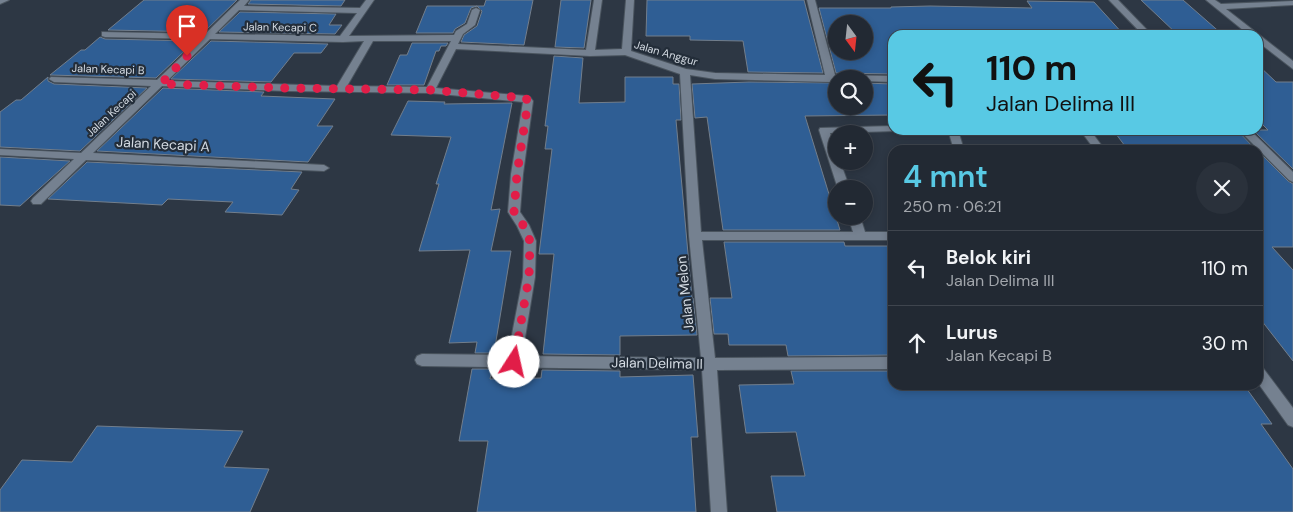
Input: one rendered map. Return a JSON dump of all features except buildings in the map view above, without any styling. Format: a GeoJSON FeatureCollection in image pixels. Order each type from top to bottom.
{"type":"FeatureCollection","features":[{"type":"Feature","properties":{"kind":"street"},"geometry":{"type":"LineString","coordinates":[[0,2],[5,0]]}},
{"type":"Feature","properties":{"kind":"street","name":"Jalan Kecapi"},"geometry":{"type":"LineString","coordinates":[[37,201],[161,84],[245,0]]}},
{"type":"Feature","properties":{"kind":"street"},"geometry":{"type":"LineString","coordinates":[[343,39],[370,0]]}},
{"type":"Feature","properties":{"kind":"street"},"geometry":{"type":"LineString","coordinates":[[590,53],[598,0]]}},
{"type":"Feature","properties":{"kind":"street"},"geometry":{"type":"LineString","coordinates":[[626,52],[630,0]]}},
{"type":"Feature","properties":{"kind":"street"},"geometry":{"type":"LineString","coordinates":[[811,0],[829,70]]}},
{"type":"Feature","properties":{"kind":"street"},"geometry":{"type":"LineString","coordinates":[[1113,0],[1143,30]]}},
{"type":"Feature","properties":{"kind":"street"},"geometry":{"type":"LineString","coordinates":[[1210,0],[1248,30]]}},
{"type":"Feature","properties":{"kind":"street"},"geometry":{"type":"LineString","coordinates":[[1218,6],[1293,4]]}},
{"type":"Feature","properties":{"kind":"street"},"geometry":{"type":"LineString","coordinates":[[237,8],[363,11]]}},
{"type":"Feature","properties":{"kind":"street"},"geometry":{"type":"LineString","coordinates":[[430,90],[459,33],[471,25],[476,10]]}},
{"type":"Feature","properties":{"kind":"street","name":"Jalan Kecapi C"},"geometry":{"type":"LineString","coordinates":[[105,34],[454,42]]}},
{"type":"Feature","properties":{"kind":"street"},"geometry":{"type":"LineString","coordinates":[[340,89],[370,39]]}},
{"type":"Feature","properties":{"kind":"street","name":"Jalan Anggur"},"geometry":{"type":"LineString","coordinates":[[454,42],[590,53],[626,52],[685,72],[725,77],[828,79]]}},
{"type":"Feature","properties":{"kind":"street"},"geometry":{"type":"LineString","coordinates":[[1263,42],[1292,64]]}},
{"type":"Feature","properties":{"kind":"street","name":"Jalan Melon"},"geometry":{"type":"LineString","coordinates":[[685,72],[695,236],[709,364],[719,512]]}},
{"type":"Feature","properties":{"kind":"street","name":"Jalan Anggur"},"geometry":{"type":"LineString","coordinates":[[873,78],[888,78]]}},
{"type":"Feature","properties":{"kind":"street","name":"Jalan Kecapi B"},"geometry":{"type":"LineString","coordinates":[[54,79],[161,84],[430,90],[523,97],[528,102],[517,174],[514,212],[523,225],[530,241],[529,277],[514,362]]}},
{"type":"Feature","properties":{"kind":"street"},"geometry":{"type":"LineString","coordinates":[[841,180],[824,130],[888,129]]}},
{"type":"Feature","properties":{"kind":"street"},"geometry":{"type":"LineString","coordinates":[[1249,135],[1259,145]]}},
{"type":"Feature","properties":{"kind":"street"},"geometry":{"type":"LineString","coordinates":[[1263,149],[1293,178]]}},
{"type":"Feature","properties":{"kind":"street","name":"Jalan Kecapi A"},"geometry":{"type":"LineString","coordinates":[[0,152],[324,168]]}},
{"type":"Feature","properties":{"kind":"street"},"geometry":{"type":"LineString","coordinates":[[857,225],[860,236]]}},
{"type":"Feature","properties":{"kind":"street"},"geometry":{"type":"LineString","coordinates":[[695,236],[888,236]]}},
{"type":"Feature","properties":{"kind":"street","name":"Jalan Delima II"},"geometry":{"type":"LineString","coordinates":[[422,360],[709,364],[888,363]]}},
{"type":"Feature","properties":{"kind":"street"},"geometry":{"type":"LineString","coordinates":[[1263,379],[1293,420]]}},
{"type":"Feature","properties":{"kind":"route"},"geometry":{"type":"LineString","coordinates":[[187,56],[161,84],[430,90],[526,98],[528,102],[517,174],[514,212],[523,225],[530,241],[529,277],[514,362]]}}]}
